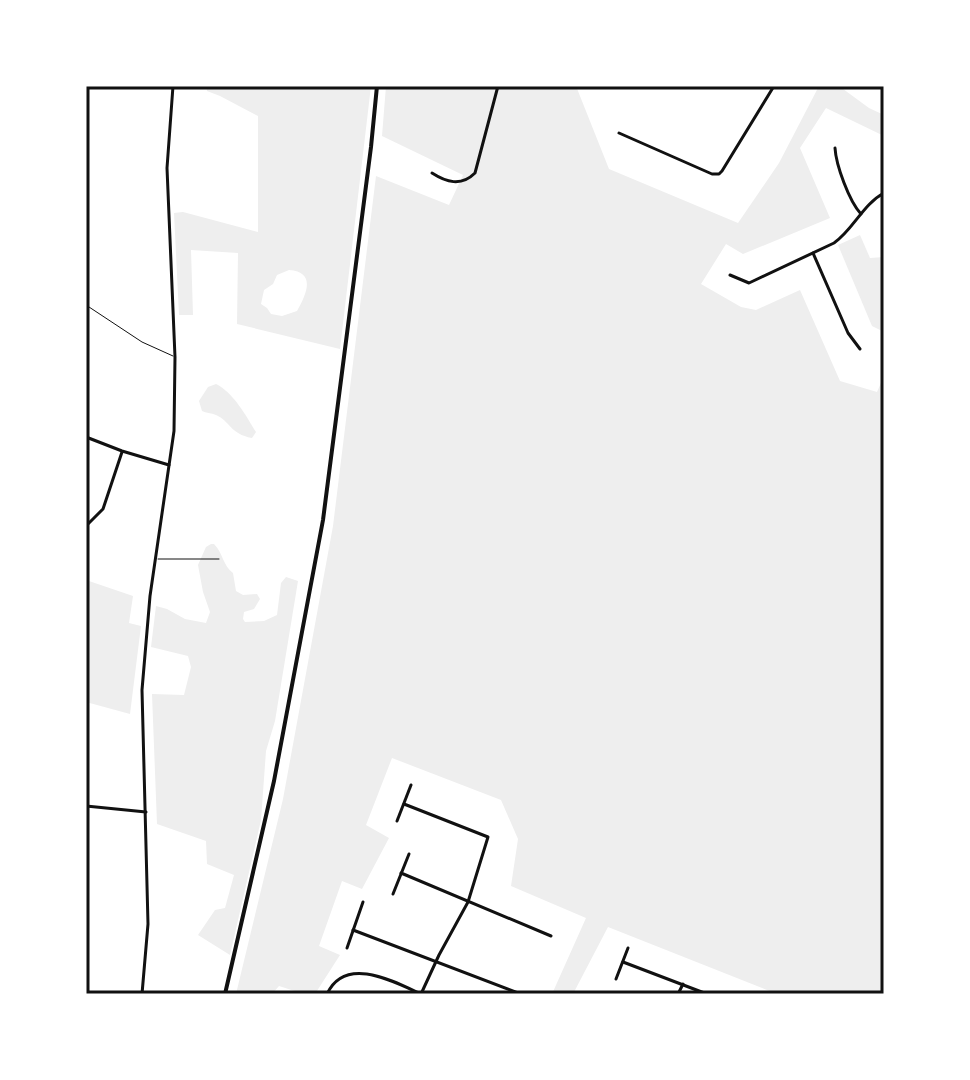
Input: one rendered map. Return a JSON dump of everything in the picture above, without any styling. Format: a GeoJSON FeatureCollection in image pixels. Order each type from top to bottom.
{"type":"FeatureCollection","features":[{"type":"Feature","properties":{"kind":"main road"},"geometry":{"type":"LineString","coordinates":[[225,994],[274,781],[323,520],[377,86]]}},
{"type":"Feature","properties":{"kind":"street"},"geometry":{"type":"LineString","coordinates":[[142,994],[148,924],[142,690],[146,626],[174,431],[175,357],[167,168],[173,86]]}},
{"type":"Feature","properties":{"kind":"street"},"geometry":{"type":"LineString","coordinates":[[432,173],[444,181],[457,183],[475,173],[498,86]]}},
{"type":"Feature","properties":{"kind":"street"},"geometry":{"type":"LineString","coordinates":[[619,133],[712,174],[719,174],[773,86]]}},
{"type":"Feature","properties":{"kind":"street"},"geometry":{"type":"LineString","coordinates":[[835,148],[836,160],[861,214]]}},
{"type":"Feature","properties":{"kind":"street"},"geometry":{"type":"LineString","coordinates":[[730,275],[749,283],[840,240],[875,199],[884,193]]}},
{"type":"Feature","properties":{"kind":"street"},"geometry":{"type":"LineString","coordinates":[[813,253],[851,340],[860,349]]}},
{"type":"Feature","properties":{"kind":"street"},"geometry":{"type":"LineString","coordinates":[[86,437],[169,465]]}},
{"type":"Feature","properties":{"kind":"street"},"geometry":{"type":"LineString","coordinates":[[86,526],[103,509],[122,451]]}},
{"type":"Feature","properties":{"kind":"street"},"geometry":{"type":"LineString","coordinates":[[397,821],[411,785]]}},
{"type":"Feature","properties":{"kind":"street"},"geometry":{"type":"LineString","coordinates":[[327,994],[333,982],[351,973],[362,973],[421,994],[468,902],[488,837],[404,804]]}},
{"type":"Feature","properties":{"kind":"street"},"geometry":{"type":"LineString","coordinates":[[86,806],[146,812]]}},
{"type":"Feature","properties":{"kind":"street"},"geometry":{"type":"LineString","coordinates":[[393,894],[409,854]]}},
{"type":"Feature","properties":{"kind":"street"},"geometry":{"type":"LineString","coordinates":[[401,873],[551,936]]}},
{"type":"Feature","properties":{"kind":"street"},"geometry":{"type":"LineString","coordinates":[[347,948],[363,902]]}},
{"type":"Feature","properties":{"kind":"street"},"geometry":{"type":"LineString","coordinates":[[353,930],[518,993]]}},
{"type":"Feature","properties":{"kind":"street"},"geometry":{"type":"LineString","coordinates":[[616,979],[628,948]]}},
{"type":"Feature","properties":{"kind":"street"},"geometry":{"type":"LineString","coordinates":[[623,962],[707,994]]}},
{"type":"Feature","properties":{"kind":"street"},"geometry":{"type":"LineString","coordinates":[[678,994],[683,984]]}},
{"type":"Feature","properties":{"kind":"street"},"geometry":{"type":"LineString","coordinates":[[401,994],[404,986]]}},
{"type":"Feature","properties":{"kind":"lane"},"geometry":{"type":"LineString","coordinates":[[86,305],[142,342],[175,357]]}},
{"type":"Feature","properties":{"kind":"lane"},"geometry":{"type":"LineString","coordinates":[[156,558],[219,559]]}},
{"type":"Feature","properties":{"kind":"shaded area"},"geometry":{"type":"Polygon","coordinates":[[[206,86],[371,86],[340,349],[237,324],[238,253],[191,250],[193,315],[179,315],[174,213],[183,212],[258,232],[258,116],[207,91],[206,86]],[[289,270],[277,275],[273,284],[264,290],[261,304],[271,314],[282,316],[297,311],[307,285],[303,275],[289,270]]]}},
{"type":"Feature","properties":{"kind":"shaded area"},"geometry":{"type":"Polygon","coordinates":[[[386,86],[576,86],[609,169],[738,223],[779,163],[819,86],[839,86],[884,115],[884,136],[826,108],[800,148],[830,218],[743,254],[726,244],[701,284],[741,307],[756,310],[800,290],[840,381],[877,392],[884,376],[884,994],[777,994],[608,927],[573,994],[552,994],[586,918],[511,886],[518,839],[501,800],[392,758],[366,825],[389,838],[362,889],[342,881],[319,946],[340,955],[315,994],[279,986],[272,994],[236,994],[283,799],[333,526],[376,176],[449,205],[463,175],[382,136],[386,86]]]}},
{"type":"Feature","properties":{"kind":"shaded area"},"geometry":{"type":"Polygon","coordinates":[[[860,235],[870,258],[884,257],[884,332],[872,326],[838,245],[860,235]]]}},
{"type":"Feature","properties":{"kind":"shaded area"},"geometry":{"type":"Polygon","coordinates":[[[216,384],[244,412],[256,432],[252,438],[239,434],[216,415],[202,411],[199,401],[208,387],[216,384]]]}},
{"type":"Feature","properties":{"kind":"shaded area"},"geometry":{"type":"Polygon","coordinates":[[[211,544],[233,573],[236,591],[243,595],[257,594],[260,599],[254,609],[244,612],[245,622],[264,621],[277,615],[281,583],[286,577],[298,581],[275,721],[266,751],[261,820],[230,955],[198,935],[215,910],[225,908],[234,875],[207,864],[206,841],[157,824],[152,694],[184,695],[191,667],[188,656],[151,647],[156,606],[185,619],[206,623],[210,612],[198,565],[206,547],[211,544]]]}},
{"type":"Feature","properties":{"kind":"shaded area"},"geometry":{"type":"Polygon","coordinates":[[[86,580],[133,596],[129,623],[141,626],[130,714],[86,702],[86,580]]]}}]}
